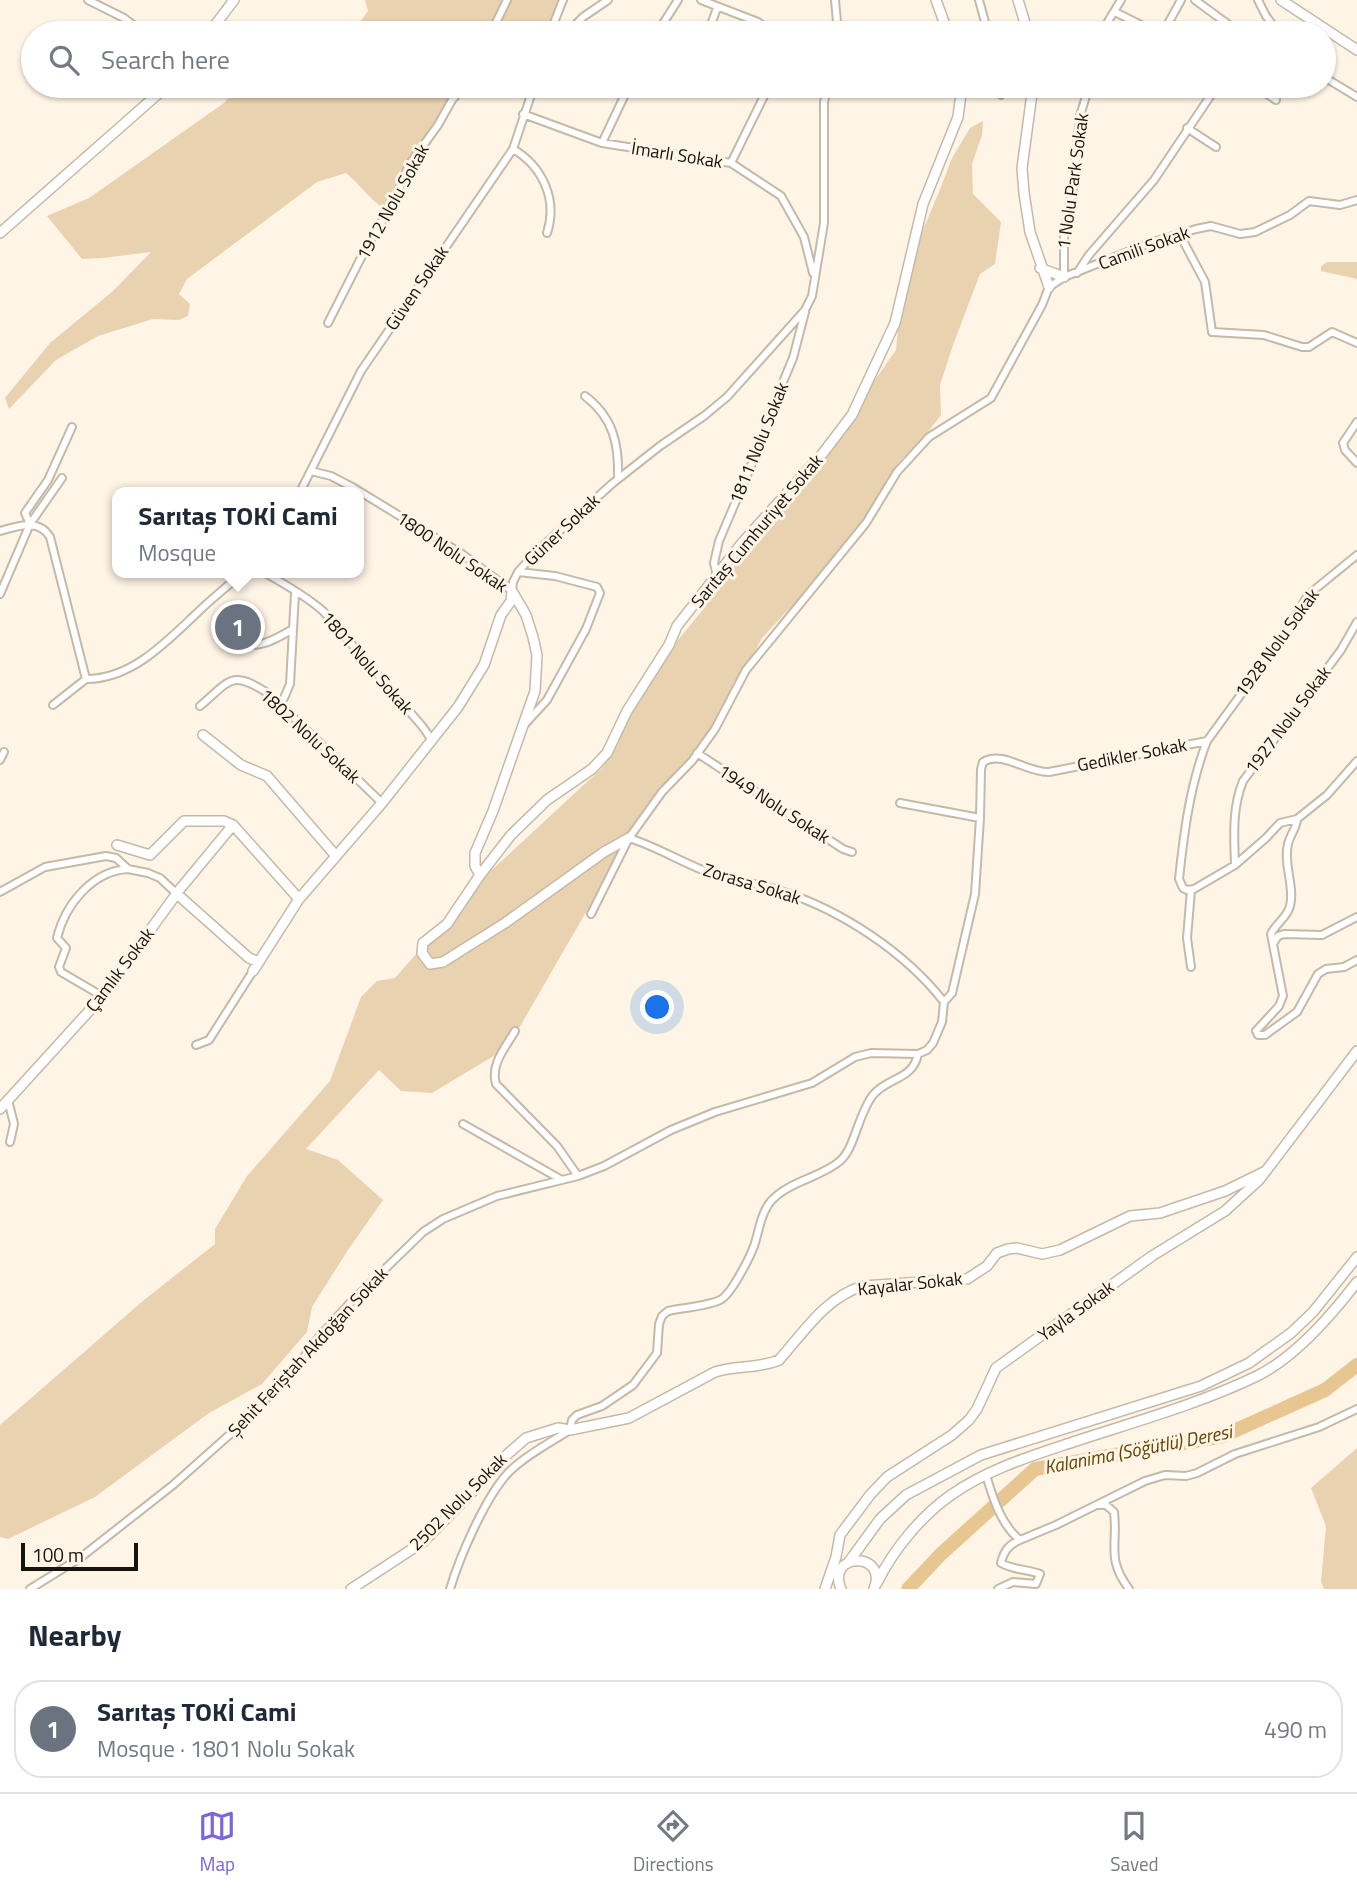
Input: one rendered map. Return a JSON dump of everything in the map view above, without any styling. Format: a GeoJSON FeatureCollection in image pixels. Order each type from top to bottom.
{"type":"FeatureCollection","features":[{"type":"Feature","properties":{"kind":"street"},"geometry":{"type":"LineString","coordinates":[[88,0],[128,21]]}},
{"type":"Feature","properties":{"kind":"street"},"geometry":{"type":"LineString","coordinates":[[218,21],[234,0]]}},
{"type":"Feature","properties":{"kind":"street"},"geometry":{"type":"LineString","coordinates":[[497,21],[507,0]]}},
{"type":"Feature","properties":{"kind":"street"},"geometry":{"type":"LineString","coordinates":[[555,21],[563,0]]}},
{"type":"Feature","properties":{"kind":"street"},"geometry":{"type":"LineString","coordinates":[[579,21],[608,0]]}},
{"type":"Feature","properties":{"kind":"street"},"geometry":{"type":"LineString","coordinates":[[665,21],[678,0]]}},
{"type":"Feature","properties":{"kind":"street"},"geometry":{"type":"LineString","coordinates":[[701,0],[755,21]]}},
{"type":"Feature","properties":{"kind":"street"},"geometry":{"type":"LineString","coordinates":[[835,0],[837,21]]}},
{"type":"Feature","properties":{"kind":"street"},"geometry":{"type":"LineString","coordinates":[[936,0],[944,21]]}},
{"type":"Feature","properties":{"kind":"street"},"geometry":{"type":"LineString","coordinates":[[979,0],[985,21]]}},
{"type":"Feature","properties":{"kind":"street"},"geometry":{"type":"LineString","coordinates":[[1018,0],[1024,21]]}},
{"type":"Feature","properties":{"kind":"street"},"geometry":{"type":"LineString","coordinates":[[1109,21],[1121,0]]}},
{"type":"Feature","properties":{"kind":"street"},"geometry":{"type":"LineString","coordinates":[[1170,21],[1181,0]]}},
{"type":"Feature","properties":{"kind":"street"},"geometry":{"type":"LineString","coordinates":[[1195,0],[1224,21]]}},
{"type":"Feature","properties":{"kind":"street"},"geometry":{"type":"LineString","coordinates":[[1258,0],[1270,21]]}},
{"type":"Feature","properties":{"kind":"street"},"geometry":{"type":"LineString","coordinates":[[1281,0],[1313,21]]}},
{"type":"Feature","properties":{"kind":"street"},"geometry":{"type":"LineString","coordinates":[[712,21],[717,8]]}},
{"type":"Feature","properties":{"kind":"street"},"geometry":{"type":"LineString","coordinates":[[1115,12],[1136,21]]}},
{"type":"Feature","properties":{"kind":"street"},"geometry":{"type":"LineString","coordinates":[[1336,36],[1357,50]]}},
{"type":"Feature","properties":{"kind":"street"},"geometry":{"type":"LineString","coordinates":[[1336,84],[1357,97]]}},
{"type":"Feature","properties":{"kind":"street"},"geometry":{"type":"LineString","coordinates":[[0,233],[153,98]]}},
{"type":"Feature","properties":{"kind":"street","name":"1912 Nolu Sokak"},"geometry":{"type":"LineString","coordinates":[[328,323],[394,201],[409,165],[454,98]]}},
{"type":"Feature","properties":{"kind":"street","name":"Güven Sokak"},"geometry":{"type":"LineString","coordinates":[[303,487],[368,361],[513,149],[529,98]]}},
{"type":"Feature","properties":{"kind":"street"},"geometry":{"type":"LineString","coordinates":[[602,143],[623,98]]}},
{"type":"Feature","properties":{"kind":"street"},"geometry":{"type":"LineString","coordinates":[[731,163],[763,98]]}},
{"type":"Feature","properties":{"kind":"street","name":"Güner Sokak"},"geometry":{"type":"LineString","coordinates":[[197,1045],[209,1040],[299,899],[382,803],[458,707],[484,665],[501,615],[511,601],[513,582],[518,572],[535,552],[618,479],[727,397],[805,310],[811,296],[824,223],[825,98]]}},
{"type":"Feature","properties":{"kind":"street","name":"Sarıtaş Cumhuriyet Sokak"},"geometry":{"type":"LineString","coordinates":[[629,838],[604,852],[505,923],[443,962],[430,964],[422,953],[423,943],[447,924],[480,875],[512,835],[547,800],[592,769],[607,753],[627,711],[669,645],[677,626],[766,514],[795,486],[845,425],[895,323],[923,204],[958,117],[960,98]]}},
{"type":"Feature","properties":{"kind":"street"},"geometry":{"type":"LineString","coordinates":[[591,914],[629,838],[662,792],[715,729],[746,670],[866,523],[897,472],[929,437],[991,398],[1030,329],[1049,287],[1040,268],[1030,232],[1022,168],[1031,98]]}},
{"type":"Feature","properties":{"kind":"street","name":"1 Nolu Park Sokak"},"geometry":{"type":"LineString","coordinates":[[1064,277],[1064,232],[1073,189],[1080,116],[1085,98]]}},
{"type":"Feature","properties":{"kind":"street"},"geometry":{"type":"LineString","coordinates":[[1077,273],[1089,255],[1154,180],[1208,98]]}},
{"type":"Feature","properties":{"kind":"street","name":"İmarlı Sokak"},"geometry":{"type":"LineString","coordinates":[[523,114],[602,143],[731,163],[780,196],[804,237],[814,277]]}},
{"type":"Feature","properties":{"kind":"street"},"geometry":{"type":"LineString","coordinates":[[1187,128],[1216,147]]}},
{"type":"Feature","properties":{"kind":"street"},"geometry":{"type":"LineString","coordinates":[[513,149],[536,168],[548,192],[552,212],[547,233]]}},
{"type":"Feature","properties":{"kind":"street","name":"Camili Sokak"},"geometry":{"type":"LineString","coordinates":[[1049,287],[1064,277],[1150,243],[1211,226],[1240,234],[1255,232],[1290,215],[1309,201],[1340,205],[1357,200]]}},
{"type":"Feature","properties":{"kind":"street"},"geometry":{"type":"LineString","coordinates":[[1180,235],[1205,282],[1212,332],[1264,335],[1302,347],[1308,347],[1332,332],[1357,343]]}},
{"type":"Feature","properties":{"kind":"street"},"geometry":{"type":"LineString","coordinates":[[1040,268],[1064,277]]}},
{"type":"Feature","properties":{"kind":"street","name":"1811 Nolu Sokak"},"geometry":{"type":"LineString","coordinates":[[718,576],[713,563],[719,541],[793,358],[805,310]]}},
{"type":"Feature","properties":{"kind":"street"},"geometry":{"type":"LineString","coordinates":[[585,396],[599,407],[616,441],[618,479]]}},
{"type":"Feature","properties":{"kind":"street"},"geometry":{"type":"LineString","coordinates":[[1357,422],[1343,443],[1345,450],[1357,463]]}},
{"type":"Feature","properties":{"kind":"street"},"geometry":{"type":"LineString","coordinates":[[30,524],[25,513],[48,480],[72,427]]}},
{"type":"Feature","properties":{"kind":"street","name":"1800 Nolu Sokak"},"geometry":{"type":"LineString","coordinates":[[311,471],[331,476],[352,487]]}},
{"type":"Feature","properties":{"kind":"street"},"geometry":{"type":"LineString","coordinates":[[0,594],[30,524],[62,478]]}},
{"type":"Feature","properties":{"kind":"street","name":"1800 Nolu Sokak"},"geometry":{"type":"LineString","coordinates":[[364,494],[462,554],[512,591],[526,615],[537,656],[535,691],[475,853],[475,866],[480,875]]}},
{"type":"Feature","properties":{"kind":"street"},"geometry":{"type":"LineString","coordinates":[[0,530],[30,524],[46,531],[50,537],[86,679]]}},
{"type":"Feature","properties":{"kind":"street","name":"1928 Nolu Sokak"},"geometry":{"type":"LineString","coordinates":[[1207,741],[1282,638],[1308,595],[1357,555]]}},
{"type":"Feature","properties":{"kind":"street"},"geometry":{"type":"LineString","coordinates":[[518,572],[555,576],[597,587],[600,593],[586,629],[547,700],[525,724]]}},
{"type":"Feature","properties":{"kind":"street","name":"1801 Nolu Sokak"},"geometry":{"type":"LineString","coordinates":[[276,578],[323,611],[432,740]]}},
{"type":"Feature","properties":{"kind":"street"},"geometry":{"type":"LineString","coordinates":[[53,705],[86,679],[105,677],[143,660],[236,579]]}},
{"type":"Feature","properties":{"kind":"street","name":"1801 Nolu Sokak"},"geometry":{"type":"LineString","coordinates":[[284,698],[290,684],[295,593]]}},
{"type":"Feature","properties":{"kind":"street","name":"1927 Nolu Sokak"},"geometry":{"type":"LineString","coordinates":[[1235,865],[1233,828],[1237,795],[1243,780],[1341,650],[1357,622]]}},
{"type":"Feature","properties":{"kind":"street","name":"1801 Nolu Sokak"},"geometry":{"type":"LineString","coordinates":[[227,640],[247,645],[264,645],[293,629]]}},
{"type":"Feature","properties":{"kind":"street","name":"1802 Nolu Sokak"},"geometry":{"type":"LineString","coordinates":[[200,706],[231,680],[240,678],[253,684],[269,694],[382,803]]}},
{"type":"Feature","properties":{"kind":"street"},"geometry":{"type":"LineString","coordinates":[[203,735],[241,765],[267,776],[336,856]]}},
{"type":"Feature","properties":{"kind":"street","name":"Gedikler Sokak"},"geometry":{"type":"LineString","coordinates":[[944,1002],[952,993],[975,894],[983,762],[995,757],[1040,772],[1049,772],[1207,741]]}},
{"type":"Feature","properties":{"kind":"street","name":"Gedikler Sokak"},"geometry":{"type":"LineString","coordinates":[[1191,890],[1183,888],[1180,879],[1186,819],[1199,761],[1207,741]]}},
{"type":"Feature","properties":{"kind":"street"},"geometry":{"type":"LineString","coordinates":[[0,760],[4,752]]}},
{"type":"Feature","properties":{"kind":"street","name":"1949 Nolu Sokak"},"geometry":{"type":"LineString","coordinates":[[697,753],[843,849],[852,852]]}},
{"type":"Feature","properties":{"kind":"street"},"geometry":{"type":"LineString","coordinates":[[1191,967],[1187,938],[1191,890],[1235,865],[1280,823],[1297,819],[1327,794],[1357,761]]}},
{"type":"Feature","properties":{"kind":"street"},"geometry":{"type":"LineString","coordinates":[[900,803],[980,818]]}},
{"type":"Feature","properties":{"kind":"street"},"geometry":{"type":"LineString","coordinates":[[1297,819],[1286,857],[1290,908],[1274,927],[1272,934],[1283,996],[1279,1006],[1256,1031],[1258,1035],[1265,1035],[1297,1012],[1318,974],[1326,969],[1344,967],[1357,960]]}},
{"type":"Feature","properties":{"kind":"street"},"geometry":{"type":"LineString","coordinates":[[117,845],[150,855],[184,821],[224,821],[233,825],[299,899]]}},
{"type":"Feature","properties":{"kind":"street","name":"Çamlık Sokak"},"geometry":{"type":"LineString","coordinates":[[0,1109],[102,996],[177,894],[233,825]]}},
{"type":"Feature","properties":{"kind":"street","name":"Zorasa Sokak"},"geometry":{"type":"LineString","coordinates":[[629,838],[651,845],[717,876],[781,891],[863,929],[931,985],[944,1002]]}},
{"type":"Feature","properties":{"kind":"street"},"geometry":{"type":"LineString","coordinates":[[0,892],[45,867],[90,857],[116,858],[128,869]]}},
{"type":"Feature","properties":{"kind":"street"},"geometry":{"type":"LineString","coordinates":[[102,996],[61,972],[66,948],[57,937],[68,910],[80,894],[100,876],[117,870],[128,869],[160,878],[256,967]]}},
{"type":"Feature","properties":{"kind":"street"},"geometry":{"type":"LineString","coordinates":[[1274,942],[1278,936],[1284,934],[1322,936],[1357,917]]}},
{"type":"Feature","properties":{"kind":"street"},"geometry":{"type":"LineString","coordinates":[[463,1124],[562,1180],[578,1176],[604,1166],[671,1130],[715,1112],[812,1083],[855,1057],[871,1054],[918,1054],[927,1050],[942,1022],[944,1002]]}},
{"type":"Feature","properties":{"kind":"street"},"geometry":{"type":"LineString","coordinates":[[515,1031],[496,1064],[496,1084],[556,1146],[578,1176]]}},
{"type":"Feature","properties":{"kind":"street","name":"Yayla Sokak"},"geometry":{"type":"LineString","coordinates":[[825,1589],[840,1535],[870,1494],[887,1477],[952,1435],[969,1420],[996,1368],[1152,1256],[1241,1199],[1266,1171],[1357,1051]]}},
{"type":"Feature","properties":{"kind":"street"},"geometry":{"type":"LineString","coordinates":[[450,1589],[487,1504],[508,1473],[570,1430],[572,1420],[577,1415],[602,1406],[633,1385],[657,1353],[659,1324],[668,1311],[720,1300],[728,1293],[753,1249],[766,1207],[773,1199],[799,1182],[841,1160],[848,1151],[865,1107],[875,1093],[914,1068],[918,1054]]}},
{"type":"Feature","properties":{"kind":"street"},"geometry":{"type":"LineString","coordinates":[[8,1100],[14,1124],[10,1142]]}},
{"type":"Feature","properties":{"kind":"street","name":"Kayalar Sokak"},"geometry":{"type":"LineString","coordinates":[[570,1430],[629,1418],[726,1368],[767,1365],[779,1360],[834,1299],[849,1291],[863,1286],[967,1279],[987,1266],[997,1253],[1008,1249],[1017,1248],[1042,1254],[1060,1250],[1130,1216],[1160,1213],[1225,1191],[1266,1171]]}},
{"type":"Feature","properties":{"kind":"street","name":"Şehit Feriştah Akdoğan Sokak"},"geometry":{"type":"LineString","coordinates":[[30,1589],[80,1558],[173,1485],[245,1422],[292,1372],[349,1304],[416,1239],[443,1219],[468,1207],[497,1196],[562,1180]]}},
{"type":"Feature","properties":{"kind":"street"},"geometry":{"type":"LineString","coordinates":[[834,1589],[840,1584],[839,1573],[880,1519],[906,1495],[981,1455],[1201,1386],[1249,1363],[1291,1334],[1313,1312],[1357,1257]]}},
{"type":"Feature","properties":{"kind":"street"},"geometry":{"type":"LineString","coordinates":[[875,1586],[886,1564],[926,1516],[952,1494],[1015,1461],[1170,1410],[1259,1375],[1300,1346],[1345,1299],[1357,1282]]}},
{"type":"Feature","properties":{"kind":"street"},"geometry":{"type":"LineString","coordinates":[[998,1589],[1013,1583],[1036,1584],[1040,1574],[1010,1568],[1001,1563],[1003,1553],[1010,1545],[1145,1481],[1166,1475],[1186,1476],[1196,1473],[1235,1454],[1319,1427],[1357,1409]]}},
{"type":"Feature","properties":{"kind":"street","name":"2502 Nolu Sokak"},"geometry":{"type":"LineString","coordinates":[[351,1589],[423,1542],[518,1443],[558,1428],[570,1430]]}},
{"type":"Feature","properties":{"kind":"street"},"geometry":{"type":"LineString","coordinates":[[986,1475],[999,1511],[1011,1533],[1020,1540]]}},
{"type":"Feature","properties":{"kind":"street"},"geometry":{"type":"LineString","coordinates":[[1096,1505],[1106,1505],[1114,1512],[1115,1563],[1118,1574],[1129,1589]]}},
{"type":"Feature","properties":{"kind":"street"},"geometry":{"type":"LineString","coordinates":[[848,1563],[860,1560],[867,1562],[875,1571],[875,1586]]}},
{"type":"Feature","properties":{"kind":"shaded area"},"geometry":{"type":"Polygon","coordinates":[[[365,0],[564,0],[554,21],[361,21],[368,11],[365,0]]]}},
{"type":"Feature","properties":{"kind":"shaded area"},"geometry":{"type":"Polygon","coordinates":[[[228,98],[458,98],[390,213],[346,173],[317,182],[187,279],[179,294],[190,304],[188,316],[179,320],[153,319],[98,336],[56,360],[9,409],[5,398],[50,343],[113,291],[151,252],[82,259],[47,216],[89,198],[228,98]]]}},
{"type":"Feature","properties":{"kind":"shaded area"},"geometry":{"type":"Polygon","coordinates":[[[983,121],[982,135],[972,164],[973,194],[1001,222],[995,264],[980,274],[953,345],[940,385],[941,415],[898,463],[863,522],[762,638],[705,744],[642,820],[515,1035],[502,1051],[432,1093],[401,1091],[379,1070],[306,1149],[338,1160],[383,1200],[312,1307],[307,1332],[262,1384],[209,1413],[95,1497],[8,1539],[0,1537],[0,1425],[144,1300],[215,1244],[215,1229],[247,1176],[330,1081],[361,997],[377,981],[395,978],[479,882],[602,768],[617,746],[632,707],[654,669],[701,612],[726,575],[803,482],[896,350],[902,279],[952,158],[970,128],[983,121]]]}},
{"type":"Feature","properties":{"kind":"shaded area"},"geometry":{"type":"Polygon","coordinates":[[[1327,262],[1357,262],[1357,279],[1321,271],[1321,266],[1327,262]]]}},
{"type":"Feature","properties":{"kind":"shaded area"},"geometry":{"type":"Polygon","coordinates":[[[1357,1448],[1357,1589],[1324,1589],[1321,1582],[1326,1526],[1311,1488],[1357,1448]]]}},
{"type":"Feature","properties":{"kind":"waterway","name":"Kalanima (Söğütlü) Deresi"},"geometry":{"type":"LineString","coordinates":[[908,1589],[941,1554],[1035,1469],[1223,1436],[1325,1390],[1357,1365]]}},
{"type":"Feature","properties":{"kind":"place","name":"Sarıtaş TOKİ Cami"},"geometry":{"type":"Point","coordinates":[238,627]}}]}
